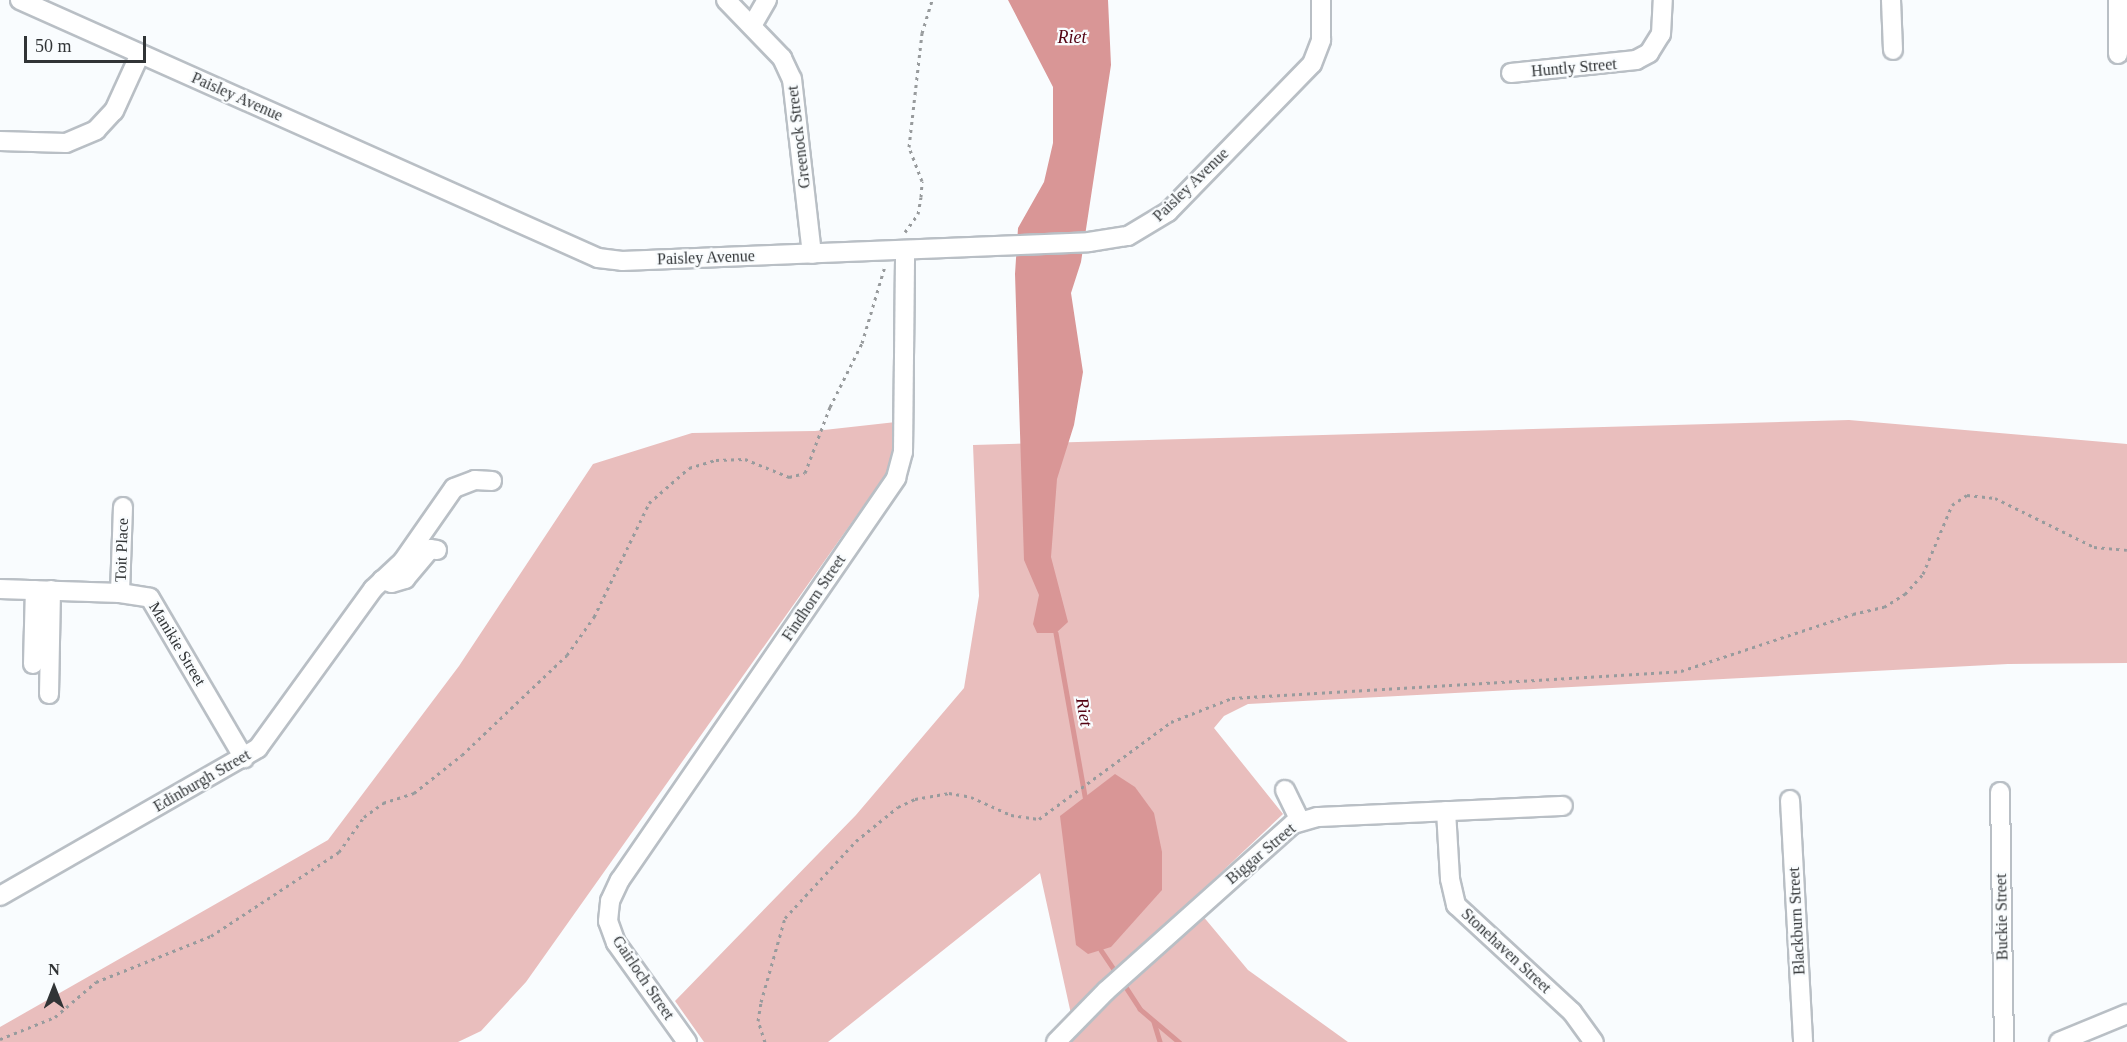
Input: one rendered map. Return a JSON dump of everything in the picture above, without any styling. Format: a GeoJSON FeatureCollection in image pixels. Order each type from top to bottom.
{"type":"FeatureCollection","features":[{"type":"Feature","properties":{"kind":"street","name":"Paisley Avenue"},"geometry":{"type":"LineString","coordinates":[[20,0],[598,258],[622,261],[1089,242],[1128,236],[1168,212],[1312,64],[1321,40],[1324,5]]}},
{"type":"Feature","properties":{"kind":"street","name":"Greenock Street"},"geometry":{"type":"LineString","coordinates":[[726,0],[753,24],[782,58],[792,79],[812,254]]}},
{"type":"Feature","properties":{"kind":"street"},"geometry":{"type":"LineString","coordinates":[[753,24],[767,0]]}},
{"type":"Feature","properties":{"kind":"street","name":"Huntly Street"},"geometry":{"type":"LineString","coordinates":[[1511,73],[1636,60],[1649,53],[1661,34],[1664,0]]}},
{"type":"Feature","properties":{"kind":"street"},"geometry":{"type":"LineString","coordinates":[[1892,0],[1893,50]]}},
{"type":"Feature","properties":{"kind":"street"},"geometry":{"type":"LineString","coordinates":[[2118,0],[2118,54]]}},
{"type":"Feature","properties":{"kind":"street"},"geometry":{"type":"LineString","coordinates":[[0,141],[66,143],[96,130],[114,111],[140,54]]}},
{"type":"Feature","properties":{"kind":"street","name":"Findhorn Street"},"geometry":{"type":"LineString","coordinates":[[609,909],[620,880],[898,472],[903,452],[900,251]]}},
{"type":"Feature","properties":{"kind":"street","name":"Edinburgh Street"},"geometry":{"type":"LineString","coordinates":[[0,896],[244,758],[265,741],[380,582],[402,561],[454,488],[475,480],[492,481]]}},
{"type":"Feature","properties":{"kind":"street","name":"Toit Place"},"geometry":{"type":"LineString","coordinates":[[120,593],[123,507]]}},
{"type":"Feature","properties":{"kind":"street"},"geometry":{"type":"LineString","coordinates":[[380,582],[392,583],[405,579],[430,549],[437,550]]}},
{"type":"Feature","properties":{"kind":"street","name":"Manikie Street"},"geometry":{"type":"LineString","coordinates":[[0,588],[144,595],[156,604],[244,758]]}},
{"type":"Feature","properties":{"kind":"street"},"geometry":{"type":"LineString","coordinates":[[33,664],[43,590]]}},
{"type":"Feature","properties":{"kind":"street"},"geometry":{"type":"LineString","coordinates":[[43,590],[49,694]]}},
{"type":"Feature","properties":{"kind":"street"},"geometry":{"type":"LineString","coordinates":[[1285,789],[1300,821]]}},
{"type":"Feature","properties":{"kind":"street","name":"Buckie Street"},"geometry":{"type":"LineString","coordinates":[[2000,792],[2004,1042]]}},
{"type":"Feature","properties":{"kind":"street","name":"Blackburn Street"},"geometry":{"type":"LineString","coordinates":[[1790,800],[1803,1042]]}},
{"type":"Feature","properties":{"kind":"street","name":"Biggar Street"},"geometry":{"type":"LineString","coordinates":[[1056,1042],[1106,991],[1300,821],[1317,817],[1563,806]]}},
{"type":"Feature","properties":{"kind":"street","name":"Stonehaven Street"},"geometry":{"type":"LineString","coordinates":[[1446,812],[1450,879],[1456,905],[1572,1012],[1594,1042]]}},
{"type":"Feature","properties":{"kind":"street","name":"Gairloch Street"},"geometry":{"type":"LineString","coordinates":[[609,909],[616,943],[687,1042]]}},
{"type":"Feature","properties":{"kind":"street"},"geometry":{"type":"LineString","coordinates":[[2059,1042],[2127,1014]]}},
{"type":"Feature","properties":{"kind":"path"},"geometry":{"type":"LineString","coordinates":[[0,1039],[55,1017],[96,982],[211,936],[339,852],[364,817],[383,803],[414,793],[462,755],[567,655],[594,617],[649,503],[689,468],[716,460],[745,459],[789,477],[805,473],[830,407],[862,344],[882,272],[900,251],[918,214],[922,181],[909,147],[921,44],[932,0]]}},
{"type":"Feature","properties":{"kind":"path"},"geometry":{"type":"LineString","coordinates":[[765,1042],[758,1021],[784,918],[874,826],[915,799],[949,793],[971,797],[1026,819],[1052,813],[1113,762],[1171,722],[1232,698],[1681,671],[1853,614],[1884,607],[1905,594],[1923,574],[1952,505],[1967,495],[1995,498],[2094,547],[2127,550]]}},
{"type":"Feature","properties":{"kind":"shaded area"},"geometry":{"type":"Polygon","coordinates":[[[1849,420],[2127,444],[2127,663],[2008,664],[1248,704],[1224,716],[1214,728],[1283,814],[1071,1014],[1040,873],[828,1042],[704,1042],[675,1001],[856,815],[964,688],[979,596],[973,445],[1849,420]]]}},
{"type":"Feature","properties":{"kind":"shaded area"},"geometry":{"type":"Polygon","coordinates":[[[896,422],[889,470],[526,982],[481,1031],[458,1042],[0,1042],[0,1027],[328,840],[459,666],[593,464],[692,433],[815,431],[896,422]]]}},
{"type":"Feature","properties":{"kind":"shaded area"},"geometry":{"type":"Polygon","coordinates":[[[1197,909],[1248,970],[1348,1042],[1056,1042],[1197,909]]]}},
{"type":"Feature","properties":{"kind":"water","name":"Riet"},"geometry":{"type":"Polygon","coordinates":[[[1008,0],[1108,0],[1111,65],[1081,262],[1071,293],[1083,372],[1074,425],[1057,479],[1051,557],[1068,622],[1056,633],[1037,633],[1033,624],[1039,595],[1024,560],[1015,274],[1018,228],[1044,182],[1053,143],[1053,87],[1008,0]]]}},
{"type":"Feature","properties":{"kind":"water"},"geometry":{"type":"Polygon","coordinates":[[[1115,774],[1135,787],[1154,813],[1162,852],[1162,890],[1111,947],[1088,954],[1076,945],[1060,816],[1115,774]]]}},
{"type":"Feature","properties":{"kind":"waterway","name":"Riet"},"geometry":{"type":"LineString","coordinates":[[1056,633],[1085,796]]}},
{"type":"Feature","properties":{"kind":"waterway","name":"Riet"},"geometry":{"type":"LineString","coordinates":[[1101,950],[1117,974]]}},
{"type":"Feature","properties":{"kind":"waterway","name":"Riet"},"geometry":{"type":"LineString","coordinates":[[1122,981],[1140,1009],[1179,1042]]}},
{"type":"Feature","properties":{"kind":"waterway"},"geometry":{"type":"LineString","coordinates":[[1154,1022],[1160,1042]]}}]}
